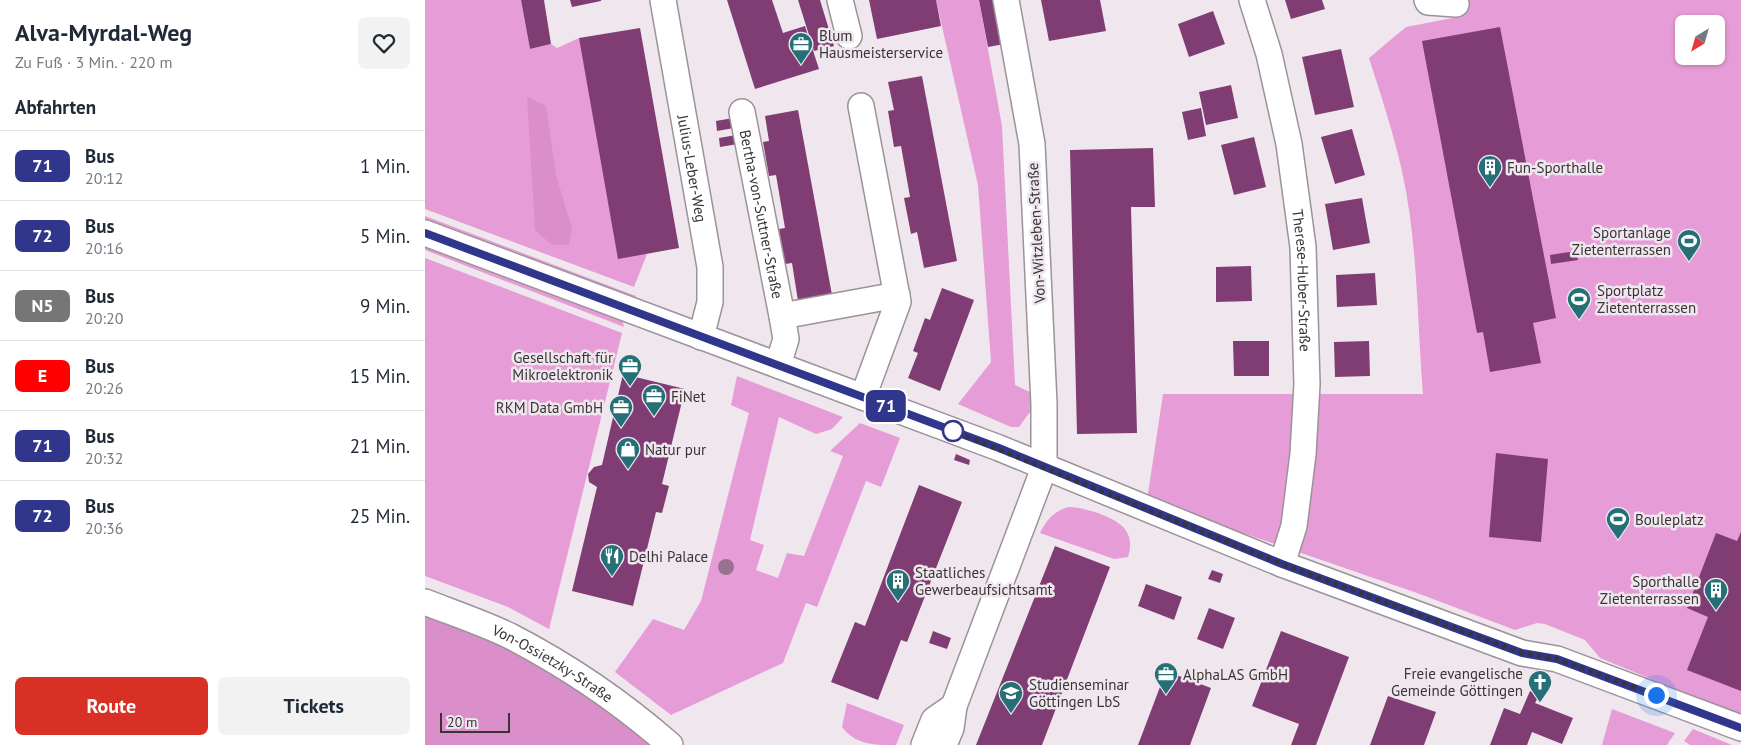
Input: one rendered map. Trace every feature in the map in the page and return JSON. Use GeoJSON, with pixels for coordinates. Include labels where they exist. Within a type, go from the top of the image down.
{"type":"FeatureCollection","features":[{"type":"Feature","properties":{"kind":"street","name":"Julius-Leber-Weg"},"geometry":{"type":"LineString","coordinates":[[663,0],[710,267],[710,302],[701,337]]}},
{"type":"Feature","properties":{"kind":"street"},"geometry":{"type":"LineString","coordinates":[[839,0],[849,36]]}},
{"type":"Feature","properties":{"kind":"street","name":"Von-Witzleben-Straße"},"geometry":{"type":"LineString","coordinates":[[1006,0],[1032,144],[1045,404],[1044,468]]}},
{"type":"Feature","properties":{"kind":"street","name":"Therese-Huber-Straße"},"geometry":{"type":"LineString","coordinates":[[1252,0],[1269,54],[1289,144],[1303,247],[1307,384],[1303,454],[1294,526],[1282,564]]}},
{"type":"Feature","properties":{"kind":"street"},"geometry":{"type":"LineString","coordinates":[[1427,0],[1428,2],[1456,4]]}},
{"type":"Feature","properties":{"kind":"street"},"geometry":{"type":"LineString","coordinates":[[861,106],[899,302],[863,397]]}},
{"type":"Feature","properties":{"kind":"street","name":"Bertha-von-Suttner-Straße"},"geometry":{"type":"LineString","coordinates":[[743,112],[786,339],[778,365]]}},
{"type":"Feature","properties":{"kind":"street"},"geometry":{"type":"LineString","coordinates":[[425,233],[999,448],[1282,564],[1522,653],[1557,659],[1741,728]]}},
{"type":"Feature","properties":{"kind":"street","name":"Bertha-von-Suttner-Straße"},"geometry":{"type":"LineString","coordinates":[[782,316],[897,295]]}},
{"type":"Feature","properties":{"kind":"street"},"geometry":{"type":"LineString","coordinates":[[944,745],[951,728],[953,706],[1044,468]]}},
{"type":"Feature","properties":{"kind":"street","name":"Von-Ossietzky-Straße"},"geometry":{"type":"LineString","coordinates":[[425,602],[508,635],[553,659],[599,688],[670,745]]}},
{"type":"Feature","properties":{"kind":"street"},"geometry":{"type":"LineString","coordinates":[[925,745],[934,720],[953,706]]}},
{"type":"Feature","properties":{"kind":"shaded area"},"geometry":{"type":"Polygon","coordinates":[[[425,0],[521,0],[530,49],[551,44],[557,48],[579,38],[647,254],[634,287],[425,209],[425,0]]]}},
{"type":"Feature","properties":{"kind":"shaded area"},"geometry":{"type":"Polygon","coordinates":[[[936,0],[979,0],[1002,126],[1015,385],[1034,394],[1030,412],[1019,427],[1011,427],[958,404],[991,362],[978,185],[936,0]]]}},
{"type":"Feature","properties":{"kind":"shaded area","name":"Sportplatz Zietenterrassen"},"geometry":{"type":"Polygon","coordinates":[[[1454,0],[1741,0],[1741,718],[1658,686],[1651,679],[1600,658],[1585,640],[1545,624],[1537,623],[1515,630],[1417,593],[1147,500],[1163,394],[1423,394],[1414,254],[1407,198],[1395,142],[1369,58],[1406,27],[1458,17],[1454,0]]]}},
{"type":"Feature","properties":{"kind":"shaded area"},"geometry":{"type":"Polygon","coordinates":[[[527,97],[546,106],[556,175],[572,229],[569,245],[552,245],[535,230],[527,97]]]}},
{"type":"Feature","properties":{"kind":"shaded area"},"geometry":{"type":"Polygon","coordinates":[[[425,216],[636,296],[629,302],[425,224],[425,216]]]}},
{"type":"Feature","properties":{"kind":"shaded area"},"geometry":{"type":"Polygon","coordinates":[[[425,244],[622,318],[624,327],[425,250],[425,244]]]}},
{"type":"Feature","properties":{"kind":"shaded area"},"geometry":{"type":"Polygon","coordinates":[[[425,258],[622,333],[549,629],[508,607],[425,576],[425,258]]]}},
{"type":"Feature","properties":{"kind":"shaded area"},"geometry":{"type":"Polygon","coordinates":[[[737,376],[843,417],[832,429],[816,434],[779,417],[750,540],[764,545],[756,570],[778,578],[787,553],[804,556],[843,456],[830,451],[860,423],[900,438],[881,487],[866,481],[817,607],[806,603],[783,663],[671,715],[615,672],[653,619],[684,630],[701,601],[749,413],[731,405],[737,376]]]}},
{"type":"Feature","properties":{"kind":"shaded area"},"geometry":{"type":"Polygon","coordinates":[[[1068,507],[1098,513],[1124,528],[1130,540],[1128,557],[1114,559],[1040,533],[1051,517],[1058,511],[1068,507]]]}},
{"type":"Feature","properties":{"kind":"shaded area"},"geometry":{"type":"Polygon","coordinates":[[[425,615],[496,643],[537,663],[595,702],[651,745],[425,745],[425,615]]]}},
{"type":"Feature","properties":{"kind":"shaded area"},"geometry":{"type":"Polygon","coordinates":[[[847,703],[904,725],[896,745],[866,743],[847,733],[842,727],[847,703]]]}},
{"type":"Feature","properties":{"kind":"shaded area"},"geometry":{"type":"Polygon","coordinates":[[[1612,709],[1675,733],[1667,745],[1602,745],[1612,709]]]}},
{"type":"Feature","properties":{"kind":"shaded area"},"geometry":{"type":"Polygon","coordinates":[[[1693,729],[1732,745],[1690,745],[1684,741],[1693,729]]]}},
{"type":"Feature","properties":{"kind":"building"},"geometry":{"type":"Polygon","coordinates":[[[521,0],[544,0],[551,44],[530,49],[521,0]]]}},
{"type":"Feature","properties":{"kind":"building"},"geometry":{"type":"Polygon","coordinates":[[[570,0],[601,0],[601,1],[572,7],[570,0]]]}},
{"type":"Feature","properties":{"kind":"building"},"geometry":{"type":"Polygon","coordinates":[[[727,0],[772,0],[783,33],[805,26],[819,69],[755,89],[727,0]]]}},
{"type":"Feature","properties":{"kind":"building"},"geometry":{"type":"Polygon","coordinates":[[[798,0],[820,0],[834,46],[814,51],[798,0]]]}},
{"type":"Feature","properties":{"kind":"building"},"geometry":{"type":"Polygon","coordinates":[[[869,0],[936,0],[941,26],[877,39],[869,0]]]}},
{"type":"Feature","properties":{"kind":"building"},"geometry":{"type":"Polygon","coordinates":[[[979,0],[997,0],[1004,44],[988,47],[979,0]]]}},
{"type":"Feature","properties":{"kind":"building"},"geometry":{"type":"Polygon","coordinates":[[[1041,0],[1100,0],[1106,31],[1049,41],[1041,0]]]}},
{"type":"Feature","properties":{"kind":"building"},"geometry":{"type":"Polygon","coordinates":[[[1285,0],[1322,0],[1325,9],[1291,19],[1285,0]]]}},
{"type":"Feature","properties":{"kind":"building"},"geometry":{"type":"Polygon","coordinates":[[[1213,11],[1225,44],[1189,57],[1178,24],[1213,11]]]}},
{"type":"Feature","properties":{"kind":"building","name":"Fun-Sporthalle"},"geometry":{"type":"Polygon","coordinates":[[[1500,27],[1556,318],[1533,323],[1541,363],[1490,372],[1483,332],[1477,333],[1422,41],[1500,27]]]}},
{"type":"Feature","properties":{"kind":"building"},"geometry":{"type":"Polygon","coordinates":[[[640,28],[679,248],[618,259],[579,38],[640,28]]]}},
{"type":"Feature","properties":{"kind":"building"},"geometry":{"type":"Polygon","coordinates":[[[1341,49],[1354,107],[1315,115],[1302,57],[1341,49]]]}},
{"type":"Feature","properties":{"kind":"building"},"geometry":{"type":"Polygon","coordinates":[[[922,76],[957,261],[924,268],[917,232],[911,234],[904,198],[910,197],[901,146],[894,147],[888,111],[894,110],[888,82],[922,76]]]}},
{"type":"Feature","properties":{"kind":"building"},"geometry":{"type":"Polygon","coordinates":[[[1231,85],[1238,118],[1206,125],[1199,92],[1231,85]]]}},
{"type":"Feature","properties":{"kind":"building"},"geometry":{"type":"Polygon","coordinates":[[[1201,108],[1206,136],[1188,140],[1182,112],[1201,108]]]}},
{"type":"Feature","properties":{"kind":"building"},"geometry":{"type":"Polygon","coordinates":[[[798,110],[832,295],[798,301],[792,263],[785,264],[779,229],[785,228],[776,175],[769,176],[763,142],[769,141],[765,116],[798,110]]]}},
{"type":"Feature","properties":{"kind":"building"},"geometry":{"type":"Polygon","coordinates":[[[733,118],[734,128],[717,131],[716,121],[733,118]]]}},
{"type":"Feature","properties":{"kind":"building"},"geometry":{"type":"Polygon","coordinates":[[[1352,129],[1365,175],[1335,184],[1321,137],[1352,129]]]}},
{"type":"Feature","properties":{"kind":"building"},"geometry":{"type":"Polygon","coordinates":[[[736,135],[738,144],[720,147],[719,138],[736,135]]]}},
{"type":"Feature","properties":{"kind":"building"},"geometry":{"type":"Polygon","coordinates":[[[1254,137],[1266,187],[1234,195],[1221,145],[1254,137]]]}},
{"type":"Feature","properties":{"kind":"building"},"geometry":{"type":"Polygon","coordinates":[[[1153,148],[1155,207],[1131,207],[1137,433],[1077,434],[1070,150],[1153,148]]]}},
{"type":"Feature","properties":{"kind":"building"},"geometry":{"type":"Polygon","coordinates":[[[1362,198],[1370,243],[1333,250],[1325,204],[1362,198]]]}},
{"type":"Feature","properties":{"kind":"building"},"geometry":{"type":"Polygon","coordinates":[[[1576,251],[1578,260],[1551,264],[1550,255],[1576,251]]]}},
{"type":"Feature","properties":{"kind":"building"},"geometry":{"type":"Polygon","coordinates":[[[1251,266],[1252,301],[1216,302],[1216,267],[1251,266]]]}},
{"type":"Feature","properties":{"kind":"building"},"geometry":{"type":"Polygon","coordinates":[[[1375,273],[1377,305],[1337,307],[1336,275],[1375,273]]]}},
{"type":"Feature","properties":{"kind":"building"},"geometry":{"type":"Polygon","coordinates":[[[942,288],[974,300],[940,391],[908,378],[918,353],[913,351],[925,318],[930,320],[942,288]]]}},
{"type":"Feature","properties":{"kind":"building"},"geometry":{"type":"Polygon","coordinates":[[[1233,341],[1269,341],[1269,376],[1234,376],[1233,341]]]}},
{"type":"Feature","properties":{"kind":"building"},"geometry":{"type":"Polygon","coordinates":[[[1369,341],[1370,376],[1335,377],[1334,342],[1369,341]]]}},
{"type":"Feature","properties":{"kind":"building"},"geometry":{"type":"Polygon","coordinates":[[[623,374],[685,389],[662,484],[669,486],[662,513],[656,512],[633,606],[572,591],[597,487],[589,482],[588,474],[594,467],[602,465],[623,374]]]}},
{"type":"Feature","properties":{"kind":"building"},"geometry":{"type":"Polygon","coordinates":[[[1496,453],[1548,459],[1541,542],[1489,537],[1496,453]]]}},
{"type":"Feature","properties":{"kind":"building"},"geometry":{"type":"Polygon","coordinates":[[[956,454],[970,460],[969,465],[954,460],[956,454]]]}},
{"type":"Feature","properties":{"kind":"building","name":"Staatliches Gewerbeaufsichtsamt"},"geometry":{"type":"Polygon","coordinates":[[[919,485],[962,502],[907,642],[901,640],[878,700],[831,682],[855,622],[865,626],[919,485]]]}},
{"type":"Feature","properties":{"kind":"building","name":"Sporthalle Zietenterrassen"},"geometry":{"type":"Polygon","coordinates":[[[1741,532],[1741,691],[1687,670],[1708,617],[1687,608],[1716,533],[1737,541],[1741,532]]]}},
{"type":"Feature","properties":{"kind":"building"},"geometry":{"type":"Polygon","coordinates":[[[1055,546],[1110,567],[1042,745],[976,745],[1055,546]]]}},
{"type":"Feature","properties":{"kind":"building"},"geometry":{"type":"Polygon","coordinates":[[[1212,570],[1223,574],[1220,583],[1208,579],[1212,570]]]}},
{"type":"Feature","properties":{"kind":"building"},"geometry":{"type":"Polygon","coordinates":[[[1146,584],[1182,597],[1174,620],[1138,606],[1146,584]]]}},
{"type":"Feature","properties":{"kind":"building"},"geometry":{"type":"Polygon","coordinates":[[[1209,608],[1235,618],[1223,649],[1197,639],[1209,608]]]}},
{"type":"Feature","properties":{"kind":"building"},"geometry":{"type":"Polygon","coordinates":[[[933,631],[951,638],[947,649],[929,643],[933,631]]]}},
{"type":"Feature","properties":{"kind":"building"},"geometry":{"type":"Polygon","coordinates":[[[1281,631],[1349,657],[1316,745],[1291,745],[1299,724],[1252,706],[1281,631]]]}},
{"type":"Feature","properties":{"kind":"building"},"geometry":{"type":"Polygon","coordinates":[[[1166,671],[1211,688],[1190,745],[1138,745],[1166,671]]]}},
{"type":"Feature","properties":{"kind":"building"},"geometry":{"type":"Polygon","coordinates":[[[1530,691],[1539,696],[1535,703],[1573,718],[1562,744],[1532,732],[1527,745],[1490,745],[1504,708],[1520,714],[1530,691]]]}},
{"type":"Feature","properties":{"kind":"building"},"geometry":{"type":"Polygon","coordinates":[[[1388,696],[1436,712],[1424,745],[1370,745],[1388,696]]]}},
{"type":"Feature","properties":{"kind":"bus line","name":"71"},"geometry":{"type":"LineString","coordinates":[[425,233],[999,448],[1282,564],[1522,653],[1557,659],[1616,680],[1741,728]]}},
{"type":"Feature","properties":{"kind":"place","name":"Blum Hausmeisterservice"},"geometry":{"type":"Point","coordinates":[801,65]}},
{"type":"Feature","properties":{"kind":"place","name":"Fun-Sporthalle"},"geometry":{"type":"Point","coordinates":[1490,188]}},
{"type":"Feature","properties":{"kind":"place","name":"Sportanlage Zietenterrassen"},"geometry":{"type":"Point","coordinates":[1689,262]}},
{"type":"Feature","properties":{"kind":"place","name":"Sportplatz Zietenterrassen"},"geometry":{"type":"Point","coordinates":[1579,320]}},
{"type":"Feature","properties":{"kind":"place","name":"Gesellschaft für Mikroelektronik"},"geometry":{"type":"Point","coordinates":[630,387]}},
{"type":"Feature","properties":{"kind":"place","name":"FiNet"},"geometry":{"type":"Point","coordinates":[654,417]}},
{"type":"Feature","properties":{"kind":"place","name":"RKM Data GmbH"},"geometry":{"type":"Point","coordinates":[621,428]}},
{"type":"Feature","properties":{"kind":"place","name":"Natur pur"},"geometry":{"type":"Point","coordinates":[628,470]}},
{"type":"Feature","properties":{"kind":"place","name":"Bouleplatz"},"geometry":{"type":"Point","coordinates":[1618,540]}},
{"type":"Feature","properties":{"kind":"place","name":"Delhi Palace"},"geometry":{"type":"Point","coordinates":[612,577]}},
{"type":"Feature","properties":{"kind":"place","name":"Staatliches Gewerbeaufsichtsamt"},"geometry":{"type":"Point","coordinates":[898,602]}},
{"type":"Feature","properties":{"kind":"place","name":"Sporthalle Zietenterrassen"},"geometry":{"type":"Point","coordinates":[1716,611]}},
{"type":"Feature","properties":{"kind":"place","name":"AlphaLAS GmbH"},"geometry":{"type":"Point","coordinates":[1166,695]}},
{"type":"Feature","properties":{"kind":"place","name":"Freie evangelische Gemeinde Göttingen"},"geometry":{"type":"Point","coordinates":[1540,703]}},
{"type":"Feature","properties":{"kind":"place","name":"Studienseminar Göttingen LbS"},"geometry":{"type":"Point","coordinates":[1011,714]}},
{"type":"Feature","properties":{"kind":"route"},"geometry":{"type":"LineString","coordinates":[[953,431],[948,429],[1282,564],[1522,653],[1557,659],[1656,695]]}}]}
